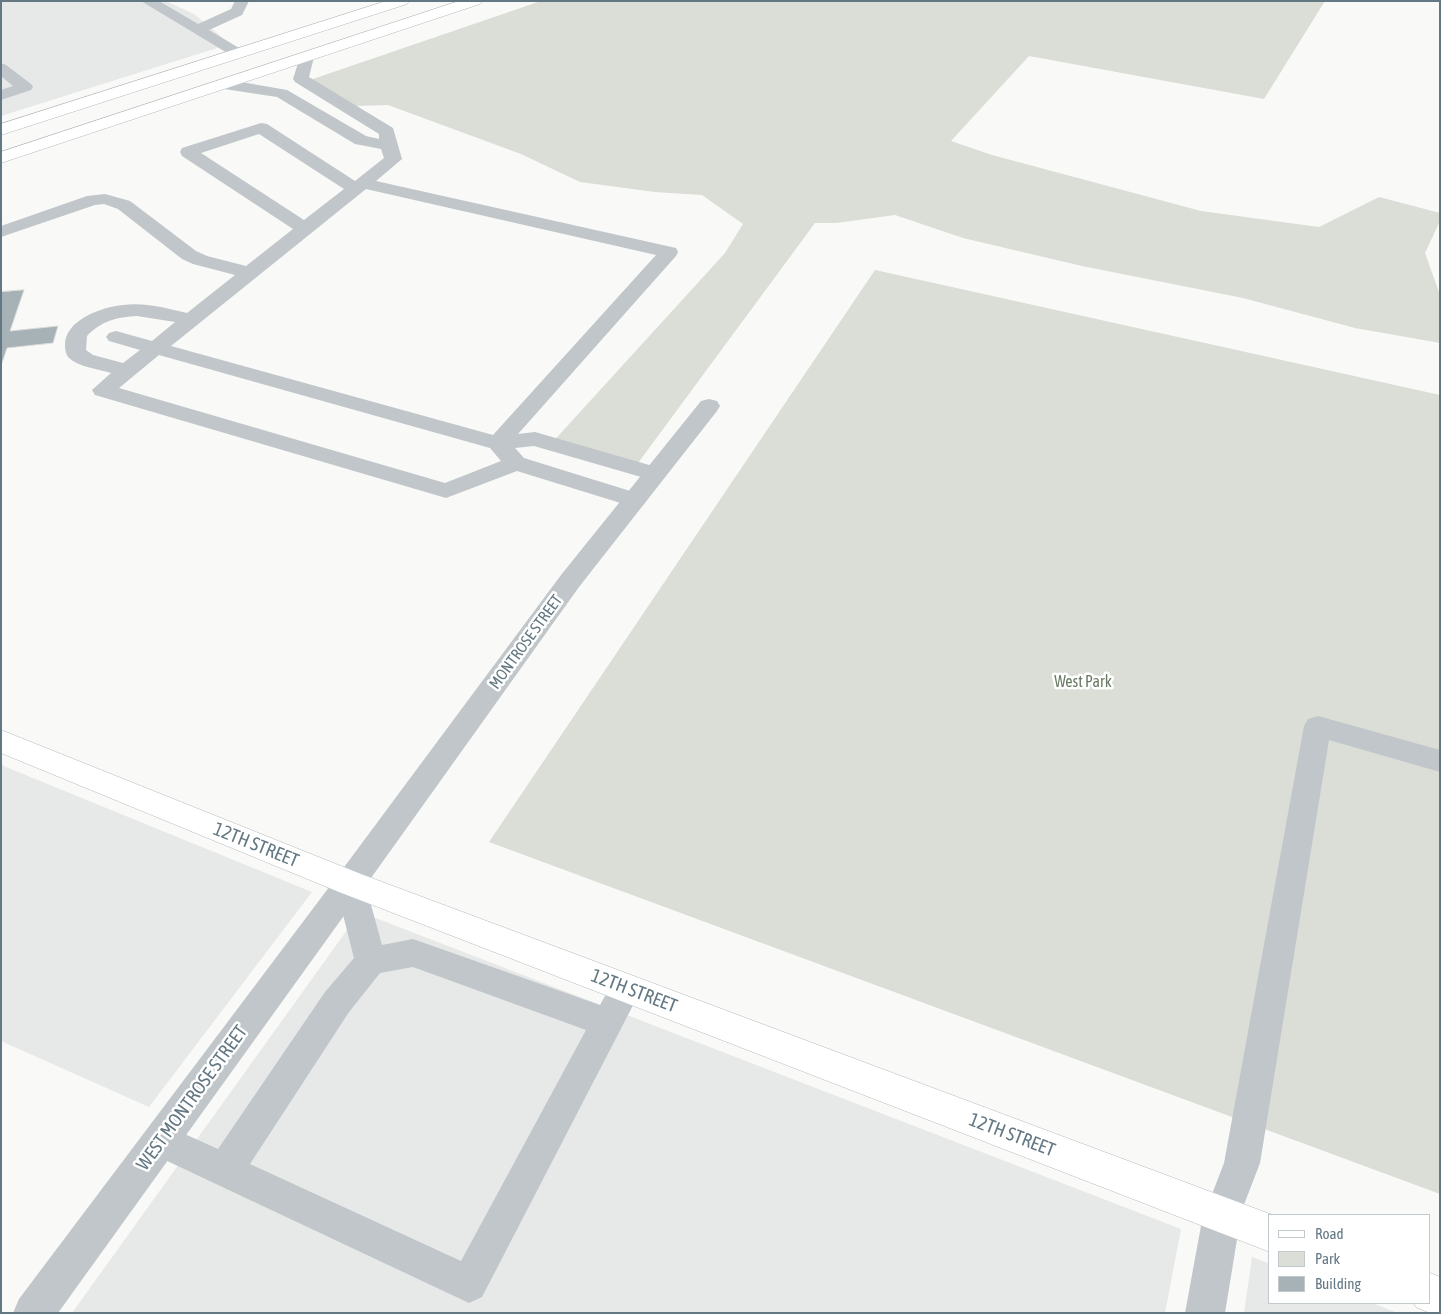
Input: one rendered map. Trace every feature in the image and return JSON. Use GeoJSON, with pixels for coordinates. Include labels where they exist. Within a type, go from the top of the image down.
{"type":"FeatureCollection","features":[{"type":"Feature","properties":{"kind":"main road"},"geometry":{"type":"LineString","coordinates":[[1,130],[402,1]]}},
{"type":"Feature","properties":{"kind":"main road"},"geometry":{"type":"LineString","coordinates":[[1,158],[475,1]]}},
{"type":"Feature","properties":{"kind":"main road","name":"12TH STREET"},"geometry":{"type":"LineString","coordinates":[[1,741],[350,883],[1268,1232]]}},
{"type":"Feature","properties":{"kind":"street","name":"MONTROSE STREET"},"geometry":{"type":"LineString","coordinates":[[350,883],[570,582],[710,406]]}},
{"type":"Feature","properties":{"kind":"street","name":"WEST MONTROSE STREET"},"geometry":{"type":"LineString","coordinates":[[33,1313],[350,883]]}},
{"type":"Feature","properties":{"kind":"street"},"geometry":{"type":"LineString","coordinates":[[1205,1313],[1222,1215]]}},
{"type":"Feature","properties":{"kind":"lane"},"geometry":{"type":"LineString","coordinates":[[148,1],[239,54]]}},
{"type":"Feature","properties":{"kind":"lane"},"geometry":{"type":"LineString","coordinates":[[198,29],[237,12],[242,1]]}},
{"type":"Feature","properties":{"kind":"lane"},"geometry":{"type":"LineString","coordinates":[[306,57],[301,79],[387,132],[388,146],[393,159],[103,390],[446,491],[516,463]]}},
{"type":"Feature","properties":{"kind":"lane"},"geometry":{"type":"LineString","coordinates":[[1,68],[25,87],[1,95]]}},
{"type":"Feature","properties":{"kind":"lane"},"geometry":{"type":"LineString","coordinates":[[224,84],[281,93],[361,140],[388,146]]}},
{"type":"Feature","properties":{"kind":"lane"},"geometry":{"type":"LineString","coordinates":[[305,229],[188,152],[261,128],[359,186],[669,252],[498,443]]}},
{"type":"Feature","properties":{"kind":"lane"},"geometry":{"type":"LineString","coordinates":[[1,232],[93,200],[105,199],[124,205],[188,255],[250,273]]}},
{"type":"Feature","properties":{"kind":"lane"},"geometry":{"type":"LineString","coordinates":[[127,371],[86,359],[76,353],[73,343],[78,333],[95,320],[107,314],[123,310],[154,311],[191,320]]}},
{"type":"Feature","properties":{"kind":"lane"},"geometry":{"type":"LineString","coordinates":[[116,337],[498,443],[535,439],[655,474]]}},
{"type":"Feature","properties":{"kind":"lane"},"geometry":{"type":"LineString","coordinates":[[498,443],[516,463],[635,500]]}},
{"type":"Feature","properties":{"kind":"lane"},"geometry":{"type":"LineString","coordinates":[[1222,1215],[1242,1163],[1318,726],[1440,761]]}},
{"type":"Feature","properties":{"kind":"lane"},"geometry":{"type":"LineString","coordinates":[[350,883],[370,961]]}},
{"type":"Feature","properties":{"kind":"lane"},"geometry":{"type":"LineString","coordinates":[[225,1170],[337,1002],[370,961],[413,953],[607,1023]]}},
{"type":"Feature","properties":{"kind":"lane"},"geometry":{"type":"LineString","coordinates":[[160,1140],[469,1284],[626,988]]}},
{"type":"Feature","properties":{"kind":"shaded area"},"geometry":{"type":"Polygon","coordinates":[[[1,1],[166,1],[194,14],[230,44],[1,116],[1,1]]]}},
{"type":"Feature","properties":{"kind":"shaded area"},"geometry":{"type":"Polygon","coordinates":[[[1,765],[312,892],[149,1107],[1,1041],[1,765]]]}},
{"type":"Feature","properties":{"kind":"shaded area"},"geometry":{"type":"Polygon","coordinates":[[[360,912],[1181,1229],[1165,1313],[72,1313],[360,912]]]}},
{"type":"Feature","properties":{"kind":"shaded area"},"geometry":{"type":"Polygon","coordinates":[[[1252,1257],[1268,1263],[1268,1304],[1375,1304],[1398,1313],[1244,1313],[1252,1257]]]}},
{"type":"Feature","properties":{"kind":"green space"},"geometry":{"type":"Polygon","coordinates":[[[541,1],[1325,1],[1264,99],[1029,56],[951,141],[992,155],[1201,211],[1319,227],[1379,197],[1440,213],[1440,221],[1425,253],[1440,295],[1440,343],[1355,328],[1243,298],[1082,266],[963,238],[895,215],[836,223],[815,223],[638,463],[550,445],[725,253],[743,224],[702,195],[655,192],[580,182],[521,154],[388,105],[356,106],[310,80],[541,1]]]}},
{"type":"Feature","properties":{"kind":"green space","name":"West Park"},"geometry":{"type":"Polygon","coordinates":[[[875,270],[1440,395],[1440,1194],[489,842],[875,270]]]}},
{"type":"Feature","properties":{"kind":"building"},"geometry":{"type":"Polygon","coordinates":[[[24,290],[10,331],[58,326],[53,343],[7,348],[1,366],[1,292],[24,290]]]}}]}
